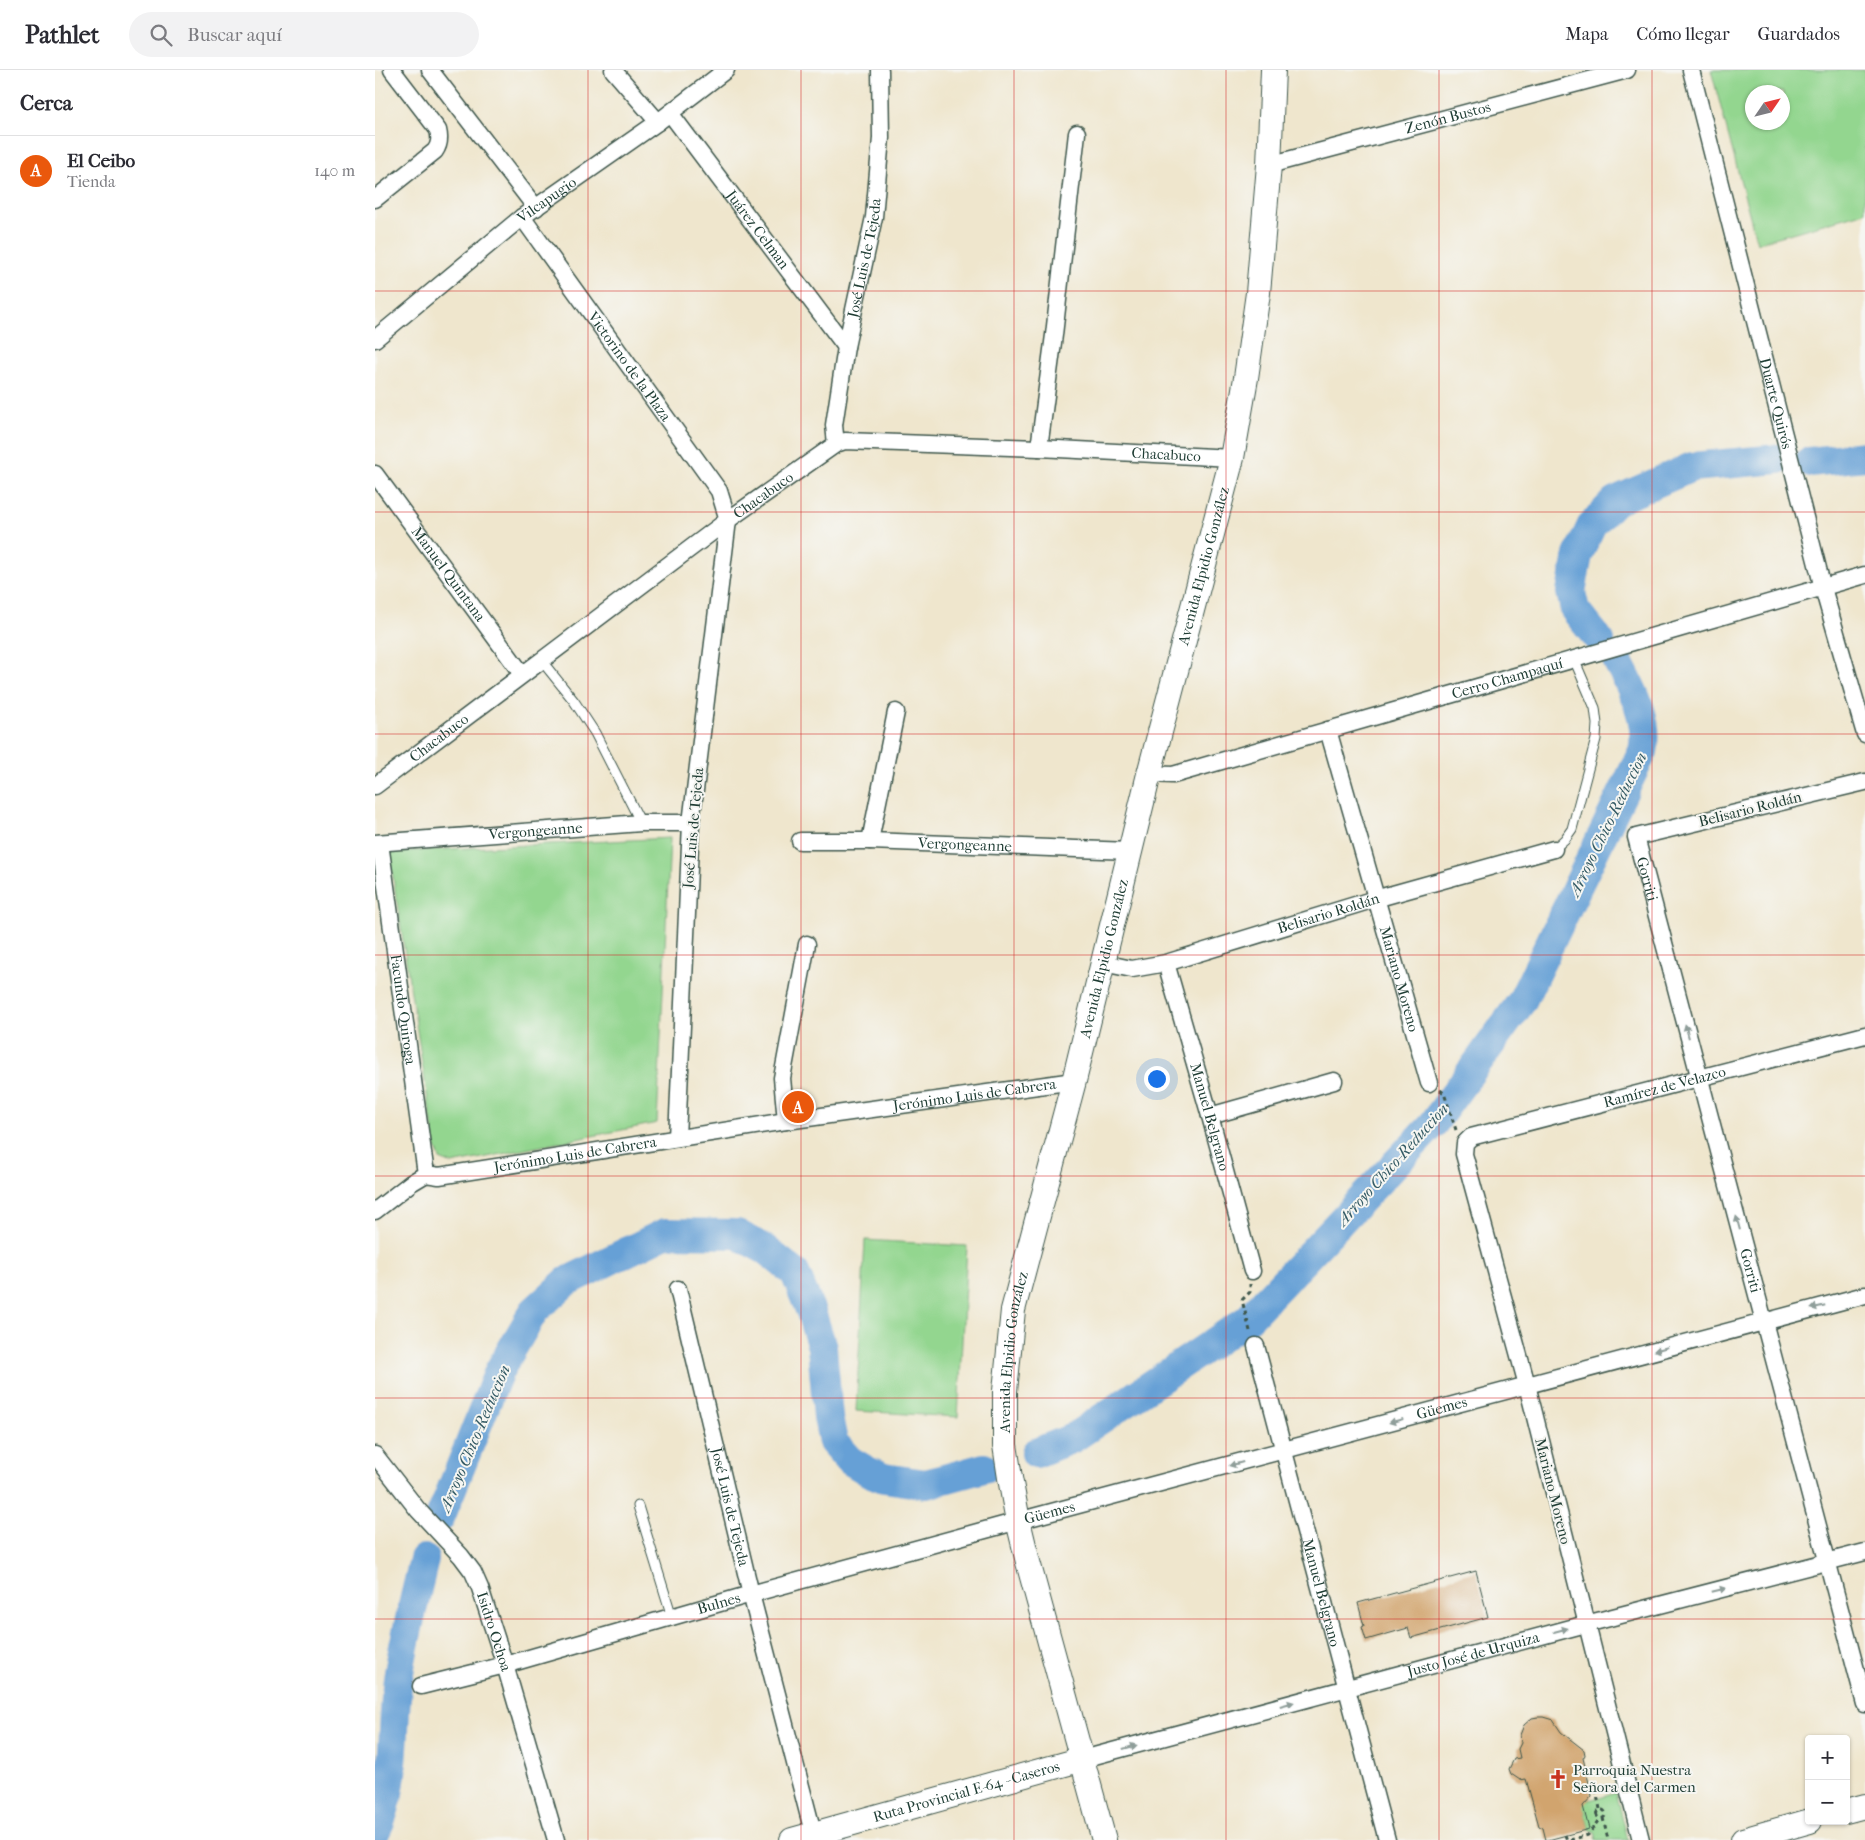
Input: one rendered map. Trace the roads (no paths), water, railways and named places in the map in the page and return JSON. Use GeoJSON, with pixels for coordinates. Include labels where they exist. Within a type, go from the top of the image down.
{"type":"FeatureCollection","features":[{"type":"Feature","properties":{"kind":"main road","name":"Avenida Elpidio González"},"geometry":{"type":"LineString","coordinates":[[1104,1840],[1018,1522],[1005,1445],[1005,1391],[1008,1349],[1013,1310],[1074,1081],[1149,774],[1232,458],[1258,293],[1269,165],[1273,70]]}},
{"type":"Feature","properties":{"kind":"main road","name":"Ruta Provincial E-64 - Caseros"},"geometry":{"type":"LineString","coordinates":[[807,1838],[1083,1759]]}},
{"type":"Feature","properties":{"kind":"main road"},"geometry":{"type":"LineString","coordinates":[[1850,1810],[1865,1806]]}},
{"type":"Feature","properties":{"kind":"main road"},"geometry":{"type":"LineString","coordinates":[[1743,1840],[1805,1822]]}},
{"type":"Feature","properties":{"kind":"street"},"geometry":{"type":"LineString","coordinates":[[375,199],[435,151],[438,146],[439,130],[392,70]]}},
{"type":"Feature","properties":{"kind":"street"},"geometry":{"type":"LineString","coordinates":[[430,70],[536,208]]}},
{"type":"Feature","properties":{"kind":"street","name":"Juárez Celman"},"geometry":{"type":"LineString","coordinates":[[613,70],[664,118],[846,347]]}},
{"type":"Feature","properties":{"kind":"street","name":"Vilcapugio"},"geometry":{"type":"LineString","coordinates":[[375,339],[522,217],[664,118],[726,70]]}},
{"type":"Feature","properties":{"kind":"street","name":"José Luis de Tejeda"},"geometry":{"type":"LineString","coordinates":[[835,444],[834,425],[846,347],[873,217],[881,138],[880,70]]}},
{"type":"Feature","properties":{"kind":"street","name":"Zenón Bustos"},"geometry":{"type":"LineString","coordinates":[[1269,165],[1627,70]]}},
{"type":"Feature","properties":{"kind":"street","name":"Duarte Quirós"},"geometry":{"type":"LineString","coordinates":[[1691,70],[1823,588],[1865,734]]}},
{"type":"Feature","properties":{"kind":"street"},"geometry":{"type":"LineString","coordinates":[[1039,448],[1077,133]]}},
{"type":"Feature","properties":{"kind":"street","name":"Victorino de la Plaza"},"geometry":{"type":"LineString","coordinates":[[522,217],[719,491],[728,520]]}},
{"type":"Feature","properties":{"kind":"street","name":"Chacabuco"},"geometry":{"type":"LineString","coordinates":[[375,786],[728,520],[835,444],[845,441],[1039,448],[1232,458]]}},
{"type":"Feature","properties":{"kind":"street","name":"Manuel Quintana"},"geometry":{"type":"LineString","coordinates":[[375,474],[522,674]]}},
{"type":"Feature","properties":{"kind":"street","name":"José Luis de Tejeda"},"geometry":{"type":"LineString","coordinates":[[677,1138],[691,823],[728,520]]}},
{"type":"Feature","properties":{"kind":"street","name":"Cerro Champaquí"},"geometry":{"type":"LineString","coordinates":[[1149,774],[1173,775],[1865,575]]}},
{"type":"Feature","properties":{"kind":"street"},"geometry":{"type":"LineString","coordinates":[[870,841],[896,712]]}},
{"type":"Feature","properties":{"kind":"street","name":"Mariano Moreno"},"geometry":{"type":"LineString","coordinates":[[1328,730],[1429,1083]]}},
{"type":"Feature","properties":{"kind":"street","name":"Belisario Roldán"},"geometry":{"type":"LineString","coordinates":[[1636,837],[1865,782]]}},
{"type":"Feature","properties":{"kind":"street","name":"Vergongeanne"},"geometry":{"type":"LineString","coordinates":[[378,843],[641,823],[691,823]]}},
{"type":"Feature","properties":{"kind":"street","name":"Gorriti"},"geometry":{"type":"LineString","coordinates":[[1636,837],[1865,1704]]}},
{"type":"Feature","properties":{"kind":"street","name":"Vergongeanne"},"geometry":{"type":"LineString","coordinates":[[800,840],[1130,851]]}},
{"type":"Feature","properties":{"kind":"street","name":"Facundo Quiroga"},"geometry":{"type":"LineString","coordinates":[[378,843],[426,1174]]}},
{"type":"Feature","properties":{"kind":"street","name":"Belisario Roldán"},"geometry":{"type":"LineString","coordinates":[[1103,963],[1132,969],[1166,962],[1375,899],[1554,849]]}},
{"type":"Feature","properties":{"kind":"street"},"geometry":{"type":"LineString","coordinates":[[786,1121],[782,1078],[807,944]]}},
{"type":"Feature","properties":{"kind":"street","name":"Manuel Belgrano"},"geometry":{"type":"LineString","coordinates":[[1166,962],[1210,1116],[1251,1271]]}},
{"type":"Feature","properties":{"kind":"street","name":"Ramírez de Velazco"},"geometry":{"type":"LineString","coordinates":[[1461,1139],[1865,1035]]}},
{"type":"Feature","properties":{"kind":"street","name":"Jerónimo Luis de Cabrera"},"geometry":{"type":"LineString","coordinates":[[426,1174],[439,1176],[786,1121],[1074,1081]]}},
{"type":"Feature","properties":{"kind":"street"},"geometry":{"type":"LineString","coordinates":[[1210,1116],[1334,1081]]}},
{"type":"Feature","properties":{"kind":"street","name":"Mariano Moreno"},"geometry":{"type":"LineString","coordinates":[[1461,1139],[1527,1385],[1641,1840]]}},
{"type":"Feature","properties":{"kind":"street"},"geometry":{"type":"LineString","coordinates":[[375,1211],[411,1183],[426,1174]]}},
{"type":"Feature","properties":{"kind":"street","name":"José Luis de Tejeda"},"geometry":{"type":"LineString","coordinates":[[678,1288],[807,1838]]}},
{"type":"Feature","properties":{"kind":"street","name":"Güemes"},"geometry":{"type":"LineString","coordinates":[[1018,1522],[1865,1295]]}},
{"type":"Feature","properties":{"kind":"street","name":"Manuel Belgrano"},"geometry":{"type":"LineString","coordinates":[[1253,1339],[1345,1689],[1387,1840]]}},
{"type":"Feature","properties":{"kind":"street","name":"Isidro Ochoa"},"geometry":{"type":"LineString","coordinates":[[375,1454],[418,1510],[461,1556],[473,1572],[505,1665],[556,1840]]}},
{"type":"Feature","properties":{"kind":"street","name":"Bulnes"},"geometry":{"type":"LineString","coordinates":[[421,1686],[505,1665],[751,1594],[1018,1522]]}},
{"type":"Feature","properties":{"kind":"street","name":"Justo José de Urquiza"},"geometry":{"type":"LineString","coordinates":[[1083,1759],[1586,1624],[1865,1552]]}},
{"type":"Feature","properties":{"kind":"lane"},"geometry":{"type":"LineString","coordinates":[[541,660],[574,701],[595,732],[641,823]]}},
{"type":"Feature","properties":{"kind":"lane"},"geometry":{"type":"LineString","coordinates":[[1554,849],[1565,839],[1571,829],[1596,739],[1595,708],[1574,660]]}},
{"type":"Feature","properties":{"kind":"lane"},"geometry":{"type":"LineString","coordinates":[[638,1506],[672,1617]]}},
{"type":"Feature","properties":{"kind":"waterway"},"geometry":{"type":"LineString","coordinates":[[1809,462],[1865,456]]}},
{"type":"Feature","properties":{"kind":"waterway","name":"Arroyo Chico-Reduccion"},"geometry":{"type":"LineString","coordinates":[[1600,641],[1575,610],[1571,592],[1578,555],[1592,525],[1615,501],[1692,467],[1778,459]]}},
{"type":"Feature","properties":{"kind":"waterway","name":"Arroyo Chico-Reduccion"},"geometry":{"type":"LineString","coordinates":[[1036,1453],[1073,1438],[1247,1320],[1433,1124],[1522,1001],[1643,751],[1644,727],[1642,715],[1617,660]]}},
{"type":"Feature","properties":{"kind":"waterway","name":"Arroyo Chico-Reduccion"},"geometry":{"type":"LineString","coordinates":[[440,1518],[499,1371],[534,1311],[566,1282],[665,1233],[737,1234],[766,1250],[795,1273],[811,1312],[822,1347],[828,1417],[833,1442],[849,1460],[869,1472],[884,1478],[926,1484],[984,1468]]}},
{"type":"Feature","properties":{"kind":"waterway","name":"Arroyo Chico-Reduccion"},"geometry":{"type":"LineString","coordinates":[[375,1832],[382,1815],[391,1778],[398,1679],[406,1634],[424,1559]]}},
{"type":"Feature","properties":{"kind":"place","name":"El Ceibo"},"geometry":{"type":"Point","coordinates":[798,1107]}},
{"type":"Feature","properties":{"kind":"place","name":"Parroquia Nuestra Señora del Carmen"},"geometry":{"type":"Point","coordinates":[1558,1779]}}]}
